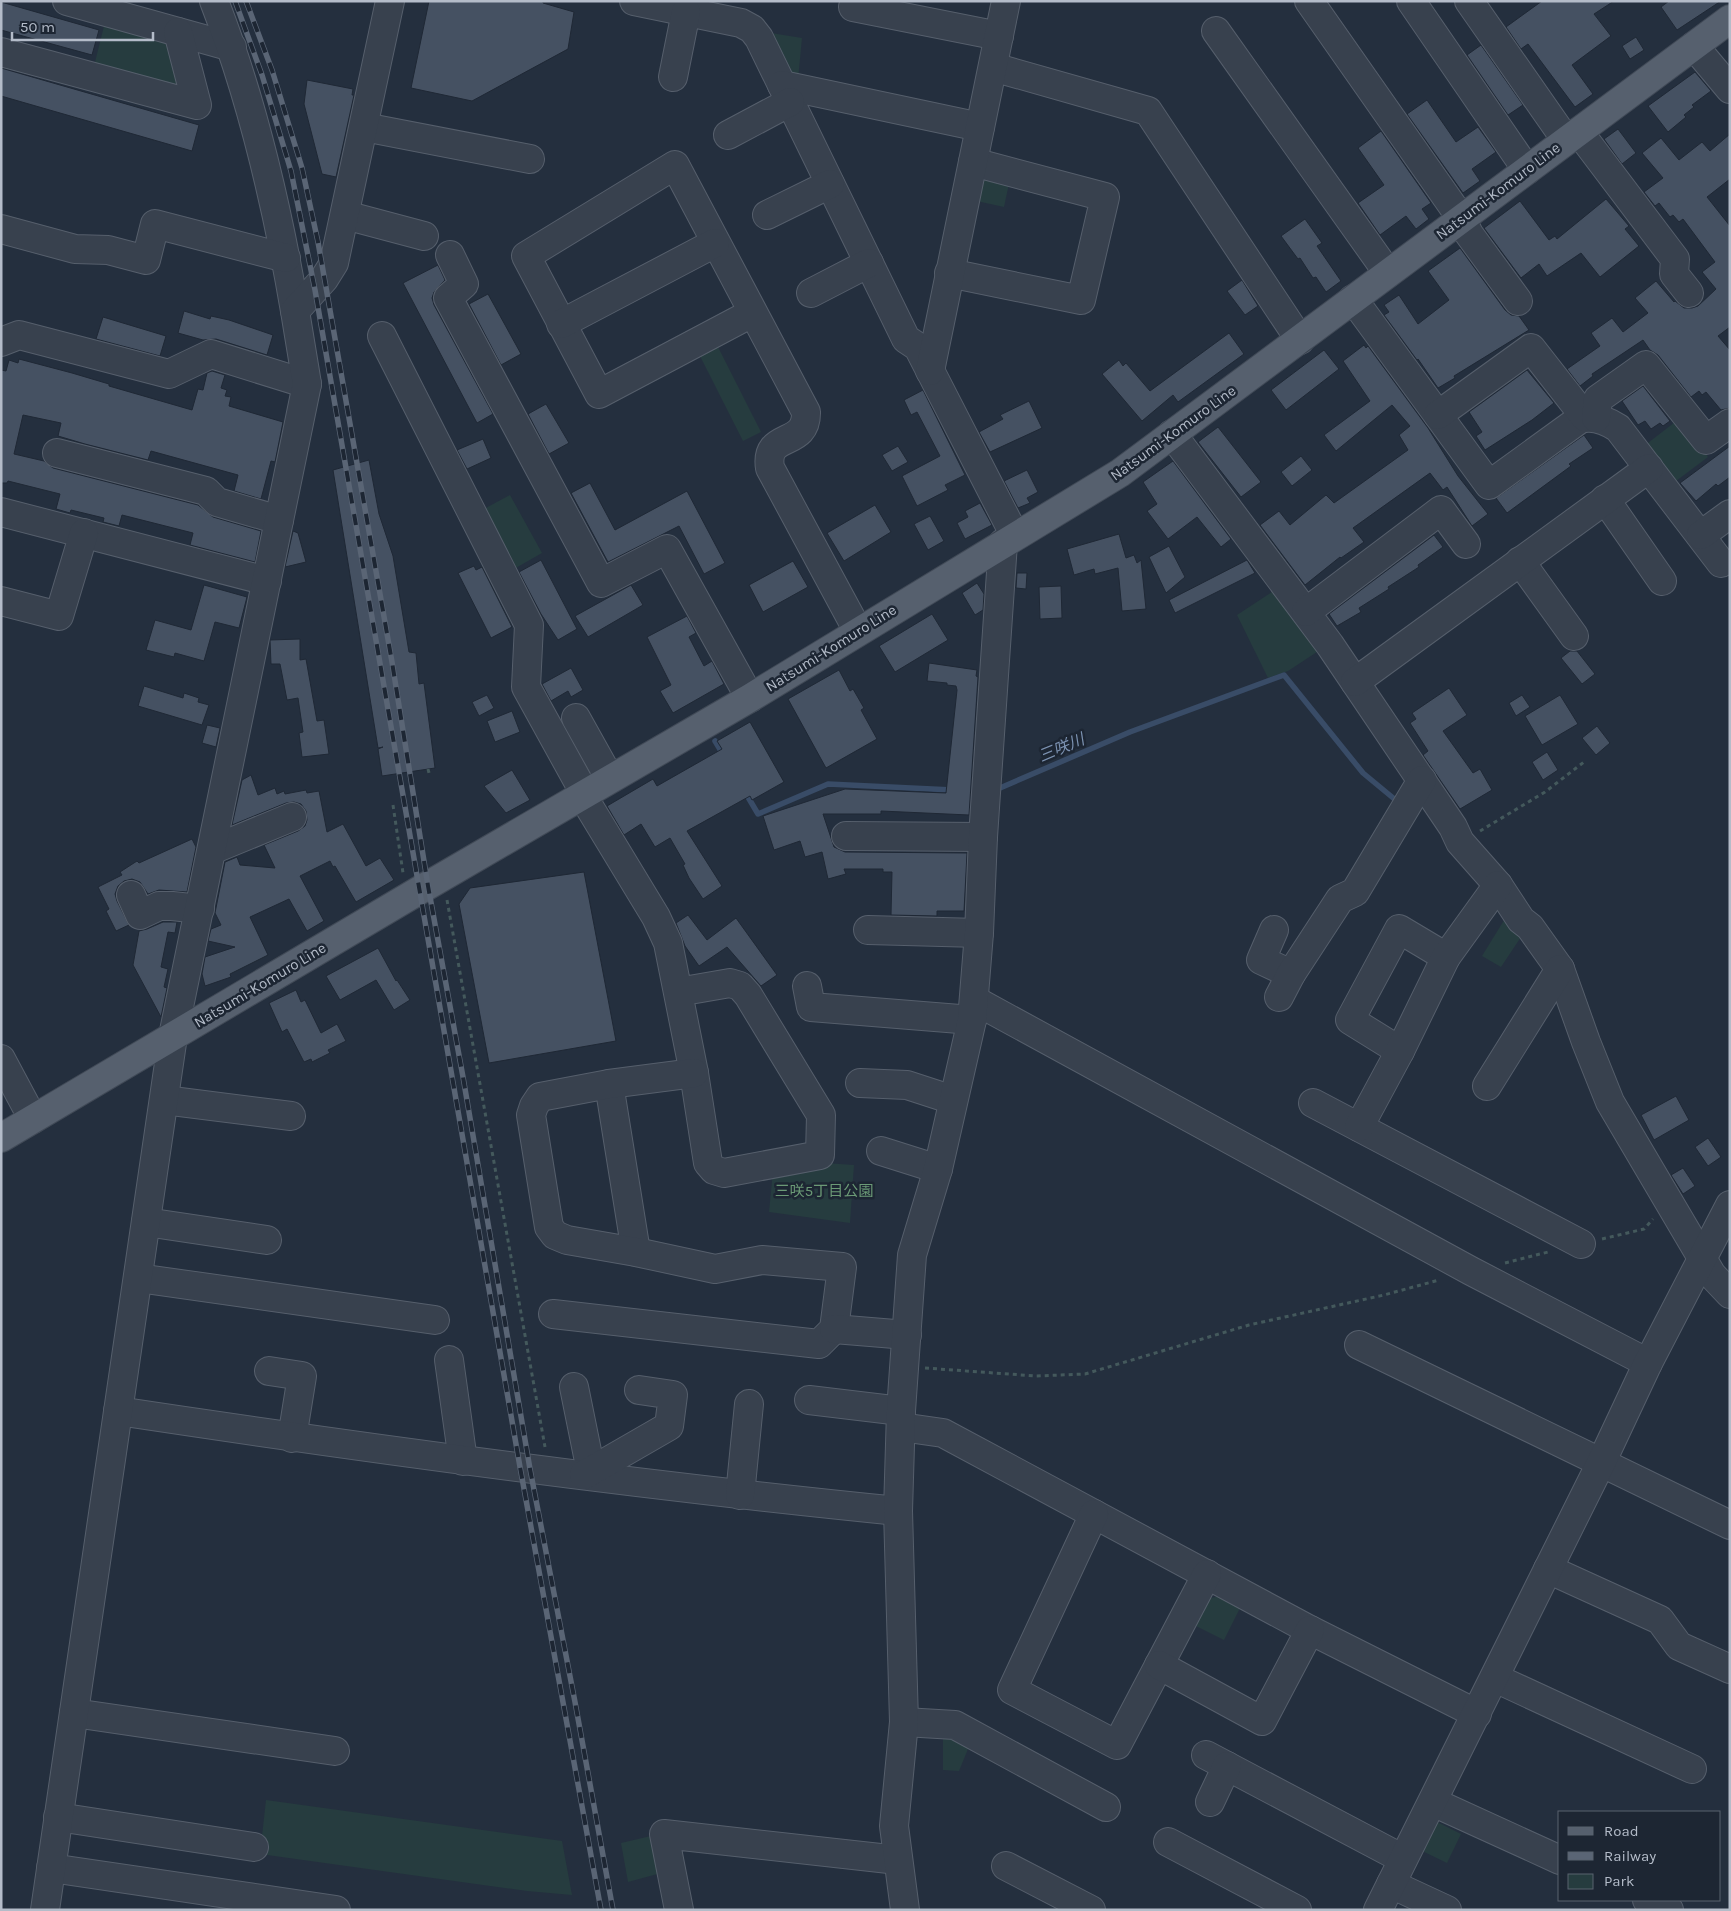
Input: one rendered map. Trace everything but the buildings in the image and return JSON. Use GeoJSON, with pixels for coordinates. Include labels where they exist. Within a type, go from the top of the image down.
{"type":"FeatureCollection","features":[{"type":"Feature","properties":{"kind":"main road","name":"Natsumi-Komuro Line"},"geometry":{"type":"LineString","coordinates":[[173,1036],[750,698],[1120,473],[1730,19]]}},
{"type":"Feature","properties":{"kind":"main road"},"geometry":{"type":"LineString","coordinates":[[1,1138],[173,1036]]}},
{"type":"Feature","properties":{"kind":"street"},"geometry":{"type":"LineString","coordinates":[[66,1],[118,8],[178,32],[232,47]]}},
{"type":"Feature","properties":{"kind":"street"},"geometry":{"type":"LineString","coordinates":[[45,1910],[173,1036],[307,384],[286,258],[268,171],[232,47],[214,1]]}},
{"type":"Feature","properties":{"kind":"street"},"geometry":{"type":"LineString","coordinates":[[295,311],[324,279],[334,263],[390,1]]}},
{"type":"Feature","properties":{"kind":"street"},"geometry":{"type":"LineString","coordinates":[[634,1],[672,7],[741,23],[752,29],[759,38],[906,339],[918,347],[930,371],[1009,540],[983,837],[979,933],[973,1010],[938,1168],[912,1255],[901,1420],[898,1511],[904,1722],[894,1808],[894,1826],[905,1910]]}},
{"type":"Feature","properties":{"kind":"street"},"geometry":{"type":"LineString","coordinates":[[930,371],[1006,1]]}},
{"type":"Feature","properties":{"kind":"street"},"geometry":{"type":"LineString","coordinates":[[1309,1],[1462,218],[1469,234],[1518,301]]}},
{"type":"Feature","properties":{"kind":"street"},"geometry":{"type":"LineString","coordinates":[[1411,1],[1528,170]]}},
{"type":"Feature","properties":{"kind":"street"},"geometry":{"type":"LineString","coordinates":[[1469,1],[1572,136],[1675,259],[1674,274],[1689,294]]}},
{"type":"Feature","properties":{"kind":"street"},"geometry":{"type":"LineString","coordinates":[[672,7],[673,77]]}},
{"type":"Feature","properties":{"kind":"street"},"geometry":{"type":"LineString","coordinates":[[853,7],[999,36]]}},
{"type":"Feature","properties":{"kind":"street"},"geometry":{"type":"LineString","coordinates":[[1216,31],[1388,273]]}},
{"type":"Feature","properties":{"kind":"street"},"geometry":{"type":"LineString","coordinates":[[1,52],[196,106],[178,32]]}},
{"type":"Feature","properties":{"kind":"street"},"geometry":{"type":"LineString","coordinates":[[1694,46],[1730,89]]}},
{"type":"Feature","properties":{"kind":"street"},"geometry":{"type":"LineString","coordinates":[[993,67],[1148,112],[1300,340]]}},
{"type":"Feature","properties":{"kind":"street"},"geometry":{"type":"LineString","coordinates":[[728,135],[786,94],[980,127]]}},
{"type":"Feature","properties":{"kind":"street"},"geometry":{"type":"LineString","coordinates":[[364,127],[530,159]]}},
{"type":"Feature","properties":{"kind":"street"},"geometry":{"type":"LineString","coordinates":[[950,273],[1081,300],[1105,197],[973,162]]}},
{"type":"Feature","properties":{"kind":"street"},"geometry":{"type":"LineString","coordinates":[[752,313],[599,394],[526,256],[675,166],[806,412],[806,421],[803,429],[774,446],[770,451],[770,468],[858,631]]}},
{"type":"Feature","properties":{"kind":"street"},"geometry":{"type":"LineString","coordinates":[[767,215],[830,184]]}},
{"type":"Feature","properties":{"kind":"street"},"geometry":{"type":"LineString","coordinates":[[345,215],[424,236]]}},
{"type":"Feature","properties":{"kind":"street"},"geometry":{"type":"LineString","coordinates":[[1,229],[76,249],[108,250],[146,260],[154,224],[286,258]]}},
{"type":"Feature","properties":{"kind":"street"},"geometry":{"type":"LineString","coordinates":[[561,324],[715,243]]}},
{"type":"Feature","properties":{"kind":"street"},"geometry":{"type":"LineString","coordinates":[[450,255],[464,284],[448,298],[601,583],[667,549],[750,698]]}},
{"type":"Feature","properties":{"kind":"street"},"geometry":{"type":"LineString","coordinates":[[811,293],[869,263]]}},
{"type":"Feature","properties":{"kind":"street"},"geometry":{"type":"LineString","coordinates":[[1354,298],[1489,485],[1575,422],[1590,418],[1608,422],[1618,428],[1721,563]]}},
{"type":"Feature","properties":{"kind":"street"},"geometry":{"type":"LineString","coordinates":[[1,342],[19,335],[169,374],[211,354],[307,384]]}},
{"type":"Feature","properties":{"kind":"street"},"geometry":{"type":"LineString","coordinates":[[382,336],[529,625],[526,687],[583,795],[656,916],[668,943],[694,1073],[708,1163],[714,1170],[724,1173],[820,1155],[820,1115],[748,995],[740,986],[730,983],[678,992]]}},
{"type":"Feature","properties":{"kind":"street"},"geometry":{"type":"LineString","coordinates":[[1438,415],[1531,348],[1590,418]]}},
{"type":"Feature","properties":{"kind":"street"},"geometry":{"type":"LineString","coordinates":[[1590,418],[1598,399],[1646,365],[1706,440],[1730,423]]}},
{"type":"Feature","properties":{"kind":"street"},"geometry":{"type":"LineString","coordinates":[[1172,434],[1306,612],[1422,780],[1453,827],[1460,842],[1498,885],[1521,920],[1530,927],[1560,969],[1610,1102],[1702,1259],[1712,1275],[1730,1294]]}},
{"type":"Feature","properties":{"kind":"street"},"geometry":{"type":"LineString","coordinates":[[57,453],[206,491],[217,502],[279,520]]}},
{"type":"Feature","properties":{"kind":"street"},"geometry":{"type":"LineString","coordinates":[[1355,682],[1649,468]]}},
{"type":"Feature","properties":{"kind":"street"},"geometry":{"type":"LineString","coordinates":[[1605,499],[1662,581]]}},
{"type":"Feature","properties":{"kind":"street"},"geometry":{"type":"LineString","coordinates":[[1306,612],[1441,510],[1466,544]]}},
{"type":"Feature","properties":{"kind":"street"},"geometry":{"type":"LineString","coordinates":[[1,512],[267,581]]}},
{"type":"Feature","properties":{"kind":"street"},"geometry":{"type":"LineString","coordinates":[[1701,535],[1730,514]]}},
{"type":"Feature","properties":{"kind":"street"},"geometry":{"type":"LineString","coordinates":[[1,601],[59,616],[84,533]]}},
{"type":"Feature","properties":{"kind":"street"},"geometry":{"type":"LineString","coordinates":[[1520,561],[1574,636]]}},
{"type":"Feature","properties":{"kind":"street"},"geometry":{"type":"LineString","coordinates":[[576,718],[610,779]]}},
{"type":"Feature","properties":{"kind":"street"},"geometry":{"type":"LineString","coordinates":[[1274,930],[1261,960],[1285,986],[1340,899],[1355,892],[1422,780]]}},
{"type":"Feature","properties":{"kind":"street"},"geometry":{"type":"LineString","coordinates":[[212,850],[292,817]]}},
{"type":"Feature","properties":{"kind":"street"},"geometry":{"type":"LineString","coordinates":[[846,836],[983,837]]}},
{"type":"Feature","properties":{"kind":"street"},"geometry":{"type":"LineString","coordinates":[[1359,1127],[1400,1051],[1446,957],[1498,885]]}},
{"type":"Feature","properties":{"kind":"street"},"geometry":{"type":"LineString","coordinates":[[131,895],[140,915],[159,906],[200,909]]}},
{"type":"Feature","properties":{"kind":"street"},"geometry":{"type":"LineString","coordinates":[[1400,1051],[1350,1020],[1399,929],[1446,957]]}},
{"type":"Feature","properties":{"kind":"street"},"geometry":{"type":"LineString","coordinates":[[868,930],[979,933]]}},
{"type":"Feature","properties":{"kind":"street"},"geometry":{"type":"LineString","coordinates":[[1487,1086],[1560,969]]}},
{"type":"Feature","properties":{"kind":"street"},"geometry":{"type":"LineString","coordinates":[[807,986],[811,1007],[973,1010],[1648,1364]]}},
{"type":"Feature","properties":{"kind":"street"},"geometry":{"type":"LineString","coordinates":[[1,1058],[33,1119]]}},
{"type":"Feature","properties":{"kind":"street"},"geometry":{"type":"LineString","coordinates":[[553,1314],[819,1344],[834,1329],[842,1267],[762,1260],[715,1269],[567,1240],[555,1235],[549,1227],[531,1116],[534,1106],[540,1097],[609,1084],[694,1073]]}},
{"type":"Feature","properties":{"kind":"street"},"geometry":{"type":"LineString","coordinates":[[609,1084],[636,1252]]}},
{"type":"Feature","properties":{"kind":"street"},"geometry":{"type":"LineString","coordinates":[[860,1084],[907,1085],[953,1100]]}},
{"type":"Feature","properties":{"kind":"street"},"geometry":{"type":"LineString","coordinates":[[164,1100],[291,1116]]}},
{"type":"Feature","properties":{"kind":"street"},"geometry":{"type":"LineString","coordinates":[[1312,1103],[1581,1244]]}},
{"type":"Feature","properties":{"kind":"street"},"geometry":{"type":"LineString","coordinates":[[881,1151],[938,1168]]}},
{"type":"Feature","properties":{"kind":"street"},"geometry":{"type":"LineString","coordinates":[[1378,1910],[1495,1678],[1648,1364],[1730,1205]]}},
{"type":"Feature","properties":{"kind":"street"},"geometry":{"type":"LineString","coordinates":[[146,1222],[267,1240]]}},
{"type":"Feature","properties":{"kind":"street"},"geometry":{"type":"LineString","coordinates":[[138,1278],[435,1320]]}},
{"type":"Feature","properties":{"kind":"street"},"geometry":{"type":"LineString","coordinates":[[834,1329],[907,1335]]}},
{"type":"Feature","properties":{"kind":"street"},"geometry":{"type":"LineString","coordinates":[[1359,1345],[1730,1524]]}},
{"type":"Feature","properties":{"kind":"street"},"geometry":{"type":"LineString","coordinates":[[449,1360],[463,1461]]}},
{"type":"Feature","properties":{"kind":"street"},"geometry":{"type":"LineString","coordinates":[[269,1371],[302,1376],[292,1438]]}},
{"type":"Feature","properties":{"kind":"street"},"geometry":{"type":"LineString","coordinates":[[574,1387],[588,1473]]}},
{"type":"Feature","properties":{"kind":"street"},"geometry":{"type":"LineString","coordinates":[[588,1473],[669,1426],[673,1394],[639,1390]]}},
{"type":"Feature","properties":{"kind":"street"},"geometry":{"type":"LineString","coordinates":[[808,1400],[901,1420],[943,1433],[1310,1630],[1476,1714]]}},
{"type":"Feature","properties":{"kind":"street"},"geometry":{"type":"LineString","coordinates":[[740,1495],[749,1404]]}},
{"type":"Feature","properties":{"kind":"street"},"geometry":{"type":"LineString","coordinates":[[118,1411],[292,1438],[463,1461],[549,1471],[588,1473],[740,1495],[898,1511]]}},
{"type":"Feature","properties":{"kind":"street"},"geometry":{"type":"LineString","coordinates":[[1094,1514],[1012,1690],[1117,1745],[1207,1574]]}},
{"type":"Feature","properties":{"kind":"street"},"geometry":{"type":"LineString","coordinates":[[1548,1569],[1660,1620],[1679,1646],[1730,1669]]}},
{"type":"Feature","properties":{"kind":"street"},"geometry":{"type":"LineString","coordinates":[[1159,1665],[1262,1721],[1310,1630]]}},
{"type":"Feature","properties":{"kind":"street"},"geometry":{"type":"LineString","coordinates":[[1495,1678],[1692,1769]]}},
{"type":"Feature","properties":{"kind":"street"},"geometry":{"type":"LineString","coordinates":[[74,1713],[335,1751]]}},
{"type":"Feature","properties":{"kind":"street"},"geometry":{"type":"LineString","coordinates":[[904,1722],[955,1725],[1106,1807]]}},
{"type":"Feature","properties":{"kind":"street"},"geometry":{"type":"LineString","coordinates":[[1210,1802],[1216,1761],[1403,1859]]}},
{"type":"Feature","properties":{"kind":"street"},"geometry":{"type":"LineString","coordinates":[[1433,1802],[1558,1859]]}},
{"type":"Feature","properties":{"kind":"street"},"geometry":{"type":"LineString","coordinates":[[58,1817],[254,1847]]}},
{"type":"Feature","properties":{"kind":"street"},"geometry":{"type":"LineString","coordinates":[[679,1910],[664,1834],[898,1860]]}},
{"type":"Feature","properties":{"kind":"street"},"geometry":{"type":"LineString","coordinates":[[1168,1842],[1297,1910]]}},
{"type":"Feature","properties":{"kind":"street"},"geometry":{"type":"LineString","coordinates":[[1006,1866],[1091,1910]]}},
{"type":"Feature","properties":{"kind":"street"},"geometry":{"type":"LineString","coordinates":[[51,1868],[226,1902],[336,1910]]}},
{"type":"Feature","properties":{"kind":"street"},"geometry":{"type":"LineString","coordinates":[[1391,1884],[1447,1910]]}},
{"type":"Feature","properties":{"kind":"street"},"geometry":{"type":"LineString","coordinates":[[1649,1901],[1669,1910]]}},
{"type":"Feature","properties":{"kind":"path"},"geometry":{"type":"LineString","coordinates":[[1460,842],[1545,792],[1584,762]]}},
{"type":"Feature","properties":{"kind":"path"},"geometry":{"type":"LineString","coordinates":[[393,805],[404,882]]}},
{"type":"Feature","properties":{"kind":"path"},"geometry":{"type":"LineString","coordinates":[[446,894],[549,1471]]}},
{"type":"Feature","properties":{"kind":"path"},"geometry":{"type":"LineString","coordinates":[[905,1367],[1036,1376],[1085,1374],[1249,1325],[1384,1295],[1471,1271],[1644,1229],[1668,1199]]}},
{"type":"Feature","properties":{"kind":"green space"},"geometry":{"type":"Polygon","coordinates":[[[105,22],[169,39],[184,95],[93,70],[105,22]]]}},
{"type":"Feature","properties":{"kind":"green space"},"geometry":{"type":"Polygon","coordinates":[[[765,32],[802,38],[798,80],[788,79],[765,32]]]}},
{"type":"Feature","properties":{"kind":"green space"},"geometry":{"type":"Polygon","coordinates":[[[977,178],[1010,179],[1004,207],[972,200],[977,178]]]}},
{"type":"Feature","properties":{"kind":"green space"},"geometry":{"type":"Polygon","coordinates":[[[718,347],[761,432],[743,441],[700,356],[718,347]]]}},
{"type":"Feature","properties":{"kind":"green space"},"geometry":{"type":"Polygon","coordinates":[[[1679,419],[1708,457],[1672,484],[1644,446],[1679,419]]]}},
{"type":"Feature","properties":{"kind":"green space"},"geometry":{"type":"Polygon","coordinates":[[[510,495],[542,553],[514,569],[482,510],[510,495]]]}},
{"type":"Feature","properties":{"kind":"green space"},"geometry":{"type":"Polygon","coordinates":[[[1278,588],[1323,648],[1288,671],[1268,678],[1237,615],[1278,588]]]}},
{"type":"Feature","properties":{"kind":"green space"},"geometry":{"type":"Polygon","coordinates":[[[1506,917],[1521,937],[1501,967],[1482,956],[1506,917]]]}},
{"type":"Feature","properties":{"kind":"green space","name":"三咲5丁目公園"},"geometry":{"type":"Polygon","coordinates":[[[825,1163],[854,1165],[850,1223],[769,1212],[773,1171],[825,1163]]]}},
{"type":"Feature","properties":{"kind":"green space"},"geometry":{"type":"Polygon","coordinates":[[[1226,1595],[1242,1604],[1224,1640],[1192,1624],[1205,1599],[1226,1595]]]}},
{"type":"Feature","properties":{"kind":"green space"},"geometry":{"type":"Polygon","coordinates":[[[943,1734],[970,1744],[959,1771],[943,1770],[943,1734]]]}},
{"type":"Feature","properties":{"kind":"green space"},"geometry":{"type":"Polygon","coordinates":[[[266,1800],[562,1841],[572,1895],[527,1891],[260,1854],[266,1800]]]}},
{"type":"Feature","properties":{"kind":"green space"},"geometry":{"type":"Polygon","coordinates":[[[1431,1819],[1461,1834],[1447,1863],[1416,1848],[1431,1819]]]}},
{"type":"Feature","properties":{"kind":"green space"},"geometry":{"type":"Polygon","coordinates":[[[655,1835],[661,1873],[628,1882],[621,1843],[655,1835]]]}},
{"type":"Feature","properties":{"kind":"waterway","name":"三咲川"},"geometry":{"type":"LineString","coordinates":[[994,789],[1130,732],[1284,675],[1363,773],[1398,802]]}},
{"type":"Feature","properties":{"kind":"waterway","name":"三咲川"},"geometry":{"type":"LineString","coordinates":[[715,741],[724,756]]}},
{"type":"Feature","properties":{"kind":"waterway","name":"三咲川"},"geometry":{"type":"LineString","coordinates":[[745,792],[758,814],[828,784],[953,790]]}},
{"type":"Feature","properties":{"kind":"railway"},"geometry":{"type":"LineString","coordinates":[[235,1],[262,75],[291,171],[315,290],[520,1467],[601,1910]]}},
{"type":"Feature","properties":{"kind":"railway"},"geometry":{"type":"LineString","coordinates":[[246,1],[272,70],[302,168],[318,242],[530,1469],[613,1910]]}}]}
